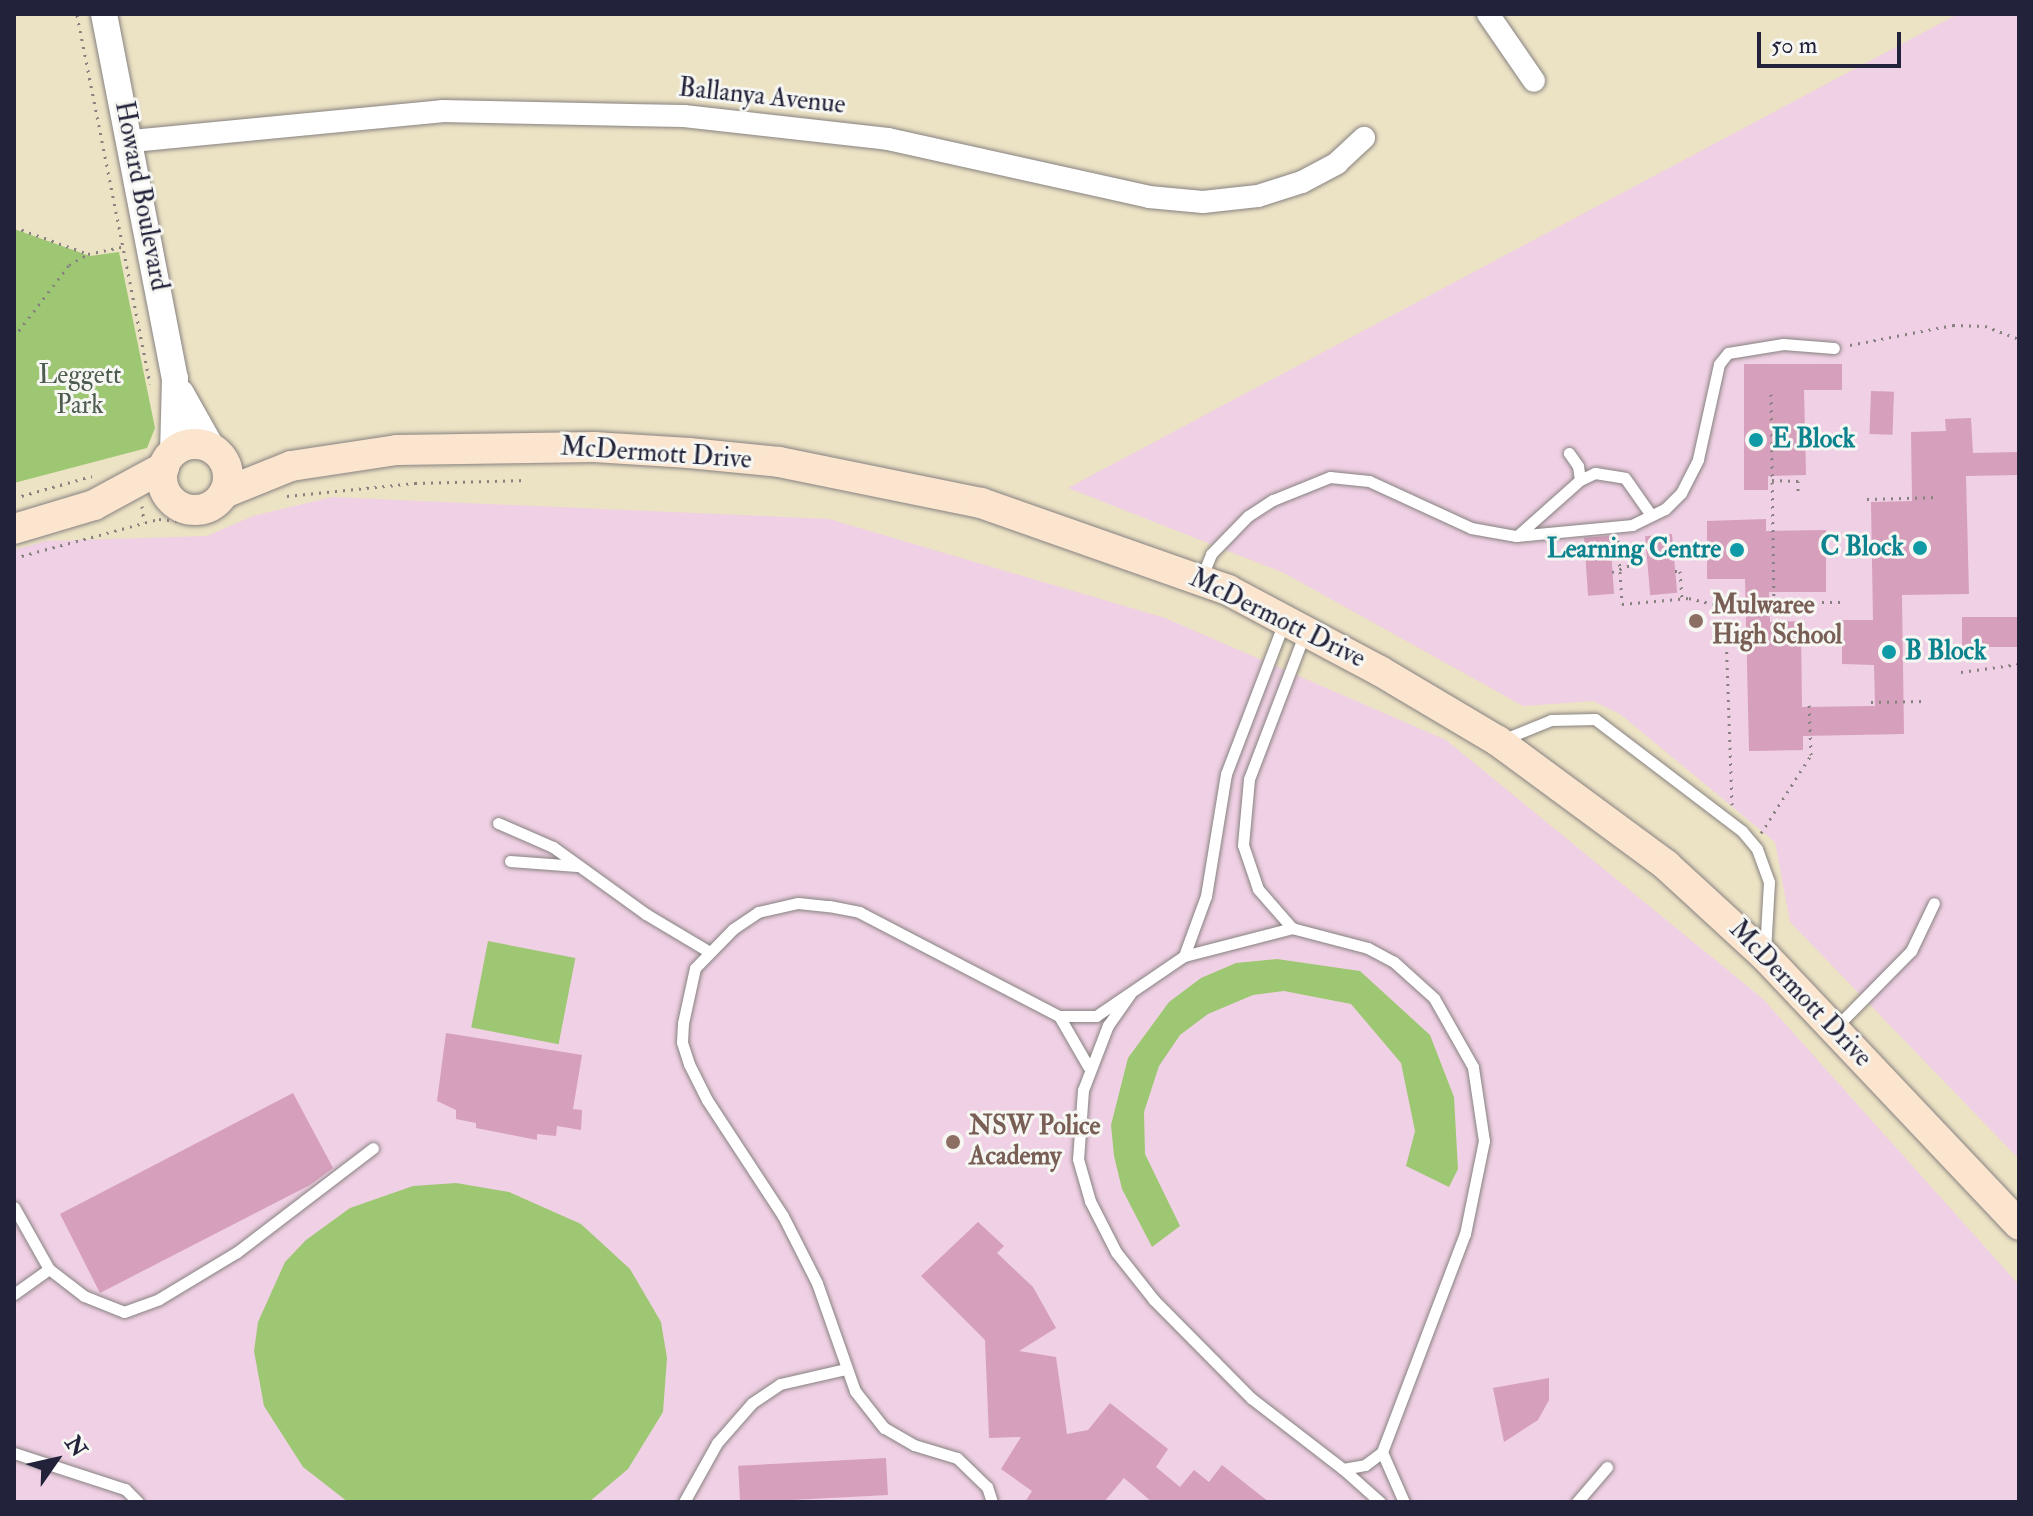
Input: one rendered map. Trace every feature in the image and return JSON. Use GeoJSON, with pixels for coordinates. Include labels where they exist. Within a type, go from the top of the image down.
{"type":"FeatureCollection","features":[{"type":"Feature","properties":{"kind":"main road"},"geometry":{"type":"LineString","coordinates":[[14,529],[94,505],[193,445],[217,453],[228,475],[225,503],[208,508],[176,504],[94,505]]}},
{"type":"Feature","properties":{"kind":"main road","name":"McDermott Drive"},"geometry":{"type":"LineString","coordinates":[[217,453],[291,466],[397,450],[594,447],[779,462],[981,503],[1201,579],[1294,626],[1498,741],[1666,865],[1765,956],[2019,1225]]}},
{"type":"Feature","properties":{"kind":"main road"},"geometry":{"type":"LineString","coordinates":[[169,460],[166,491],[176,504]]}},
{"type":"Feature","properties":{"kind":"main road","name":"McDermott Drive"},"geometry":{"type":"LineString","coordinates":[[225,503],[291,466]]}},
{"type":"Feature","properties":{"kind":"street","name":"Howard Boulevard"},"geometry":{"type":"LineString","coordinates":[[104,14],[132,141],[175,378],[192,420],[217,453]]}},
{"type":"Feature","properties":{"kind":"street"},"geometry":{"type":"LineString","coordinates":[[1488,14],[1534,81]]}},
{"type":"Feature","properties":{"kind":"street","name":"Ballanya Avenue"},"geometry":{"type":"LineString","coordinates":[[132,141],[442,111],[684,116],[888,139],[1149,197],[1203,202],[1258,196],[1302,182],[1337,163],[1364,138]]}},
{"type":"Feature","properties":{"kind":"street","name":"Howard Boulevard"},"geometry":{"type":"LineString","coordinates":[[169,460],[175,378]]}},
{"type":"Feature","properties":{"kind":"lane"},"geometry":{"type":"LineString","coordinates":[[1201,579],[1211,554],[1248,516],[1273,500],[1330,477],[1369,481],[1471,528],[1516,536],[1586,533],[1632,525],[1681,493],[1698,459],[1719,364],[1728,353],[1783,344],[1834,348]]}},
{"type":"Feature","properties":{"kind":"lane"},"geometry":{"type":"LineString","coordinates":[[1569,453],[1578,466],[1580,480]]}},
{"type":"Feature","properties":{"kind":"lane"},"geometry":{"type":"LineString","coordinates":[[1516,536],[1580,480],[1595,473],[1625,478],[1651,515]]}},
{"type":"Feature","properties":{"kind":"lane"},"geometry":{"type":"LineString","coordinates":[[1292,928],[1258,889],[1243,845],[1243,815],[1249,779],[1297,663],[1294,626]]}},
{"type":"Feature","properties":{"kind":"lane"},"geometry":{"type":"LineString","coordinates":[[1184,956],[1206,896],[1226,774],[1294,626]]}},
{"type":"Feature","properties":{"kind":"lane"},"geometry":{"type":"LineString","coordinates":[[1498,741],[1551,720],[1595,719],[1730,822],[1765,865],[1771,903],[1765,956]]}},
{"type":"Feature","properties":{"kind":"lane"},"geometry":{"type":"LineString","coordinates":[[498,823],[582,866],[646,914],[708,951]]}},
{"type":"Feature","properties":{"kind":"lane"},"geometry":{"type":"LineString","coordinates":[[510,861],[582,866]]}},
{"type":"Feature","properties":{"kind":"lane"},"geometry":{"type":"LineString","coordinates":[[992,1502],[987,1487],[957,1458],[914,1445],[884,1428],[855,1391],[817,1283],[755,1168],[707,1100],[682,1042],[695,968],[708,951],[758,912],[798,903],[859,912],[1059,1016],[1096,1016],[1184,956],[1292,928],[1368,948],[1415,979],[1448,1018],[1473,1067],[1481,1099],[1484,1141],[1480,1181],[1382,1452],[1365,1465],[1343,1469]]}},
{"type":"Feature","properties":{"kind":"lane"},"geometry":{"type":"LineString","coordinates":[[1834,1029],[1911,951],[1934,903]]}},
{"type":"Feature","properties":{"kind":"lane"},"geometry":{"type":"LineString","coordinates":[[1130,994],[1111,1020],[1088,1066],[1078,1117],[1078,1159],[1090,1201],[1116,1252],[1154,1300],[1251,1398],[1343,1469],[1380,1502]]}},
{"type":"Feature","properties":{"kind":"lane"},"geometry":{"type":"LineString","coordinates":[[1059,1016],[1088,1066]]}},
{"type":"Feature","properties":{"kind":"lane"},"geometry":{"type":"LineString","coordinates":[[14,1207],[49,1269],[84,1296],[124,1312],[159,1299],[237,1252],[373,1148]]}},
{"type":"Feature","properties":{"kind":"lane"},"geometry":{"type":"LineString","coordinates":[[14,1294],[49,1269]]}},
{"type":"Feature","properties":{"kind":"lane"},"geometry":{"type":"LineString","coordinates":[[684,1502],[717,1443],[752,1403],[780,1384],[846,1369]]}},
{"type":"Feature","properties":{"kind":"lane"},"geometry":{"type":"LineString","coordinates":[[1382,1452],[1404,1502]]}},
{"type":"Feature","properties":{"kind":"lane"},"geometry":{"type":"LineString","coordinates":[[14,1453],[125,1489],[138,1502]]}},
{"type":"Feature","properties":{"kind":"lane"},"geometry":{"type":"LineString","coordinates":[[1577,1502],[1607,1467]]}},
{"type":"Feature","properties":{"kind":"path"},"geometry":{"type":"LineString","coordinates":[[77,15],[152,393]]}},
{"type":"Feature","properties":{"kind":"path"},"geometry":{"type":"LineString","coordinates":[[14,227],[88,254]]}},
{"type":"Feature","properties":{"kind":"path"},"geometry":{"type":"LineString","coordinates":[[14,337],[51,283],[88,254],[130,245]]}},
{"type":"Feature","properties":{"kind":"path"},"geometry":{"type":"LineString","coordinates":[[1834,348],[1953,325],[1985,326],[2019,339]]}},
{"type":"Feature","properties":{"kind":"path"},"geometry":{"type":"LineString","coordinates":[[1771,394],[1774,598]]}},
{"type":"Feature","properties":{"kind":"path"},"geometry":{"type":"LineString","coordinates":[[14,498],[102,474]]}},
{"type":"Feature","properties":{"kind":"path"},"geometry":{"type":"LineString","coordinates":[[275,497],[403,484],[527,480]]}},
{"type":"Feature","properties":{"kind":"path"},"geometry":{"type":"LineString","coordinates":[[1772,480],[1798,481],[1798,491]]}},
{"type":"Feature","properties":{"kind":"path"},"geometry":{"type":"LineString","coordinates":[[1867,499],[1939,497]]}},
{"type":"Feature","properties":{"kind":"path"},"geometry":{"type":"LineString","coordinates":[[14,558],[159,519],[206,522],[225,503]]}},
{"type":"Feature","properties":{"kind":"path"},"geometry":{"type":"LineString","coordinates":[[1618,539],[1622,604],[1682,599],[1725,607],[1775,603]]}},
{"type":"Feature","properties":{"kind":"path"},"geometry":{"type":"LineString","coordinates":[[1612,572],[1647,559]]}},
{"type":"Feature","properties":{"kind":"path"},"geometry":{"type":"LineString","coordinates":[[1675,571],[1680,571],[1682,599]]}},
{"type":"Feature","properties":{"kind":"path"},"geometry":{"type":"LineString","coordinates":[[1806,602],[1843,602]]}},
{"type":"Feature","properties":{"kind":"path"},"geometry":{"type":"LineString","coordinates":[[1725,607],[1732,810]]}},
{"type":"Feature","properties":{"kind":"path"},"geometry":{"type":"LineString","coordinates":[[1961,672],[2019,664]]}},
{"type":"Feature","properties":{"kind":"path"},"geometry":{"type":"LineString","coordinates":[[1871,702],[1927,701]]}},
{"type":"Feature","properties":{"kind":"path"},"geometry":{"type":"LineString","coordinates":[[1761,833],[1811,755],[1809,703]]}},
{"type":"Feature","properties":{"kind":"shaded area","name":"Mulwaree High School"},"geometry":{"type":"Polygon","coordinates":[[[1958,14],[2019,14],[2019,1159],[1790,922],[1775,842],[1620,714],[1593,701],[1523,706],[1284,573],[1068,488],[1958,14]]]}},
{"type":"Feature","properties":{"kind":"shaded area","name":"NSW Police Academy"},"geometry":{"type":"Polygon","coordinates":[[[332,497],[829,519],[1165,618],[1446,740],[1763,999],[2019,1285],[2019,1502],[14,1502],[14,550],[46,541],[207,536],[253,516],[332,497]]]}},
{"type":"Feature","properties":{"kind":"green space","name":"Leggett Park"},"geometry":{"type":"Polygon","coordinates":[[[14,229],[90,256],[119,252],[155,428],[147,448],[14,483],[14,229]]]}},
{"type":"Feature","properties":{"kind":"green space"},"geometry":{"type":"Polygon","coordinates":[[[488,941],[575,958],[559,1044],[471,1027],[488,941]]]}},
{"type":"Feature","properties":{"kind":"green space"},"geometry":{"type":"Polygon","coordinates":[[[1277,959],[1360,971],[1430,1035],[1454,1097],[1458,1169],[1449,1187],[1406,1166],[1415,1131],[1401,1063],[1351,1004],[1284,991],[1253,995],[1208,1014],[1180,1035],[1159,1066],[1144,1112],[1145,1154],[1180,1226],[1152,1247],[1122,1189],[1114,1156],[1111,1125],[1128,1058],[1169,1002],[1201,978],[1236,963],[1277,959]]]}},
{"type":"Feature","properties":{"kind":"green space"},"geometry":{"type":"Polygon","coordinates":[[[456,1183],[509,1192],[581,1224],[630,1269],[661,1322],[667,1358],[663,1412],[628,1469],[589,1502],[348,1502],[303,1467],[264,1406],[254,1351],[258,1322],[285,1262],[306,1240],[350,1208],[413,1186],[456,1183]]]}},
{"type":"Feature","properties":{"kind":"building","name":"E Block"},"geometry":{"type":"Polygon","coordinates":[[[1744,364],[1842,364],[1842,390],[1804,390],[1806,475],[1768,476],[1768,490],[1744,490],[1744,364]]]}},
{"type":"Feature","properties":{"kind":"building"},"geometry":{"type":"Polygon","coordinates":[[[1871,391],[1894,392],[1892,435],[1869,434],[1871,391]]]}},
{"type":"Feature","properties":{"kind":"building"},"geometry":{"type":"Polygon","coordinates":[[[1971,418],[1973,453],[2019,452],[2019,475],[1966,476],[1969,594],[1902,595],[1904,734],[1803,736],[1803,750],[1749,751],[1745,579],[1707,579],[1707,521],[1766,519],[1766,531],[1826,530],[1826,592],[1769,592],[1770,622],[1801,621],[1802,707],[1875,706],[1874,665],[1842,664],[1842,620],[1873,620],[1871,502],[1912,501],[1911,432],[1946,431],[1945,419],[1971,418]]]}},
{"type":"Feature","properties":{"kind":"building"},"geometry":{"type":"Polygon","coordinates":[[[1672,534],[1677,593],[1650,595],[1645,536],[1672,534]]]}},
{"type":"Feature","properties":{"kind":"building"},"geometry":{"type":"Polygon","coordinates":[[[1610,536],[1614,594],[1588,596],[1584,538],[1610,536]]]}},
{"type":"Feature","properties":{"kind":"building"},"geometry":{"type":"Polygon","coordinates":[[[1962,617],[2019,617],[2019,647],[1962,647],[1962,617]]]}},
{"type":"Feature","properties":{"kind":"building"},"geometry":{"type":"Polygon","coordinates":[[[446,1033],[582,1055],[573,1109],[582,1110],[581,1130],[557,1126],[556,1136],[537,1134],[537,1140],[476,1128],[476,1123],[456,1119],[456,1110],[437,1101],[446,1033]]]}},
{"type":"Feature","properties":{"kind":"building"},"geometry":{"type":"Polygon","coordinates":[[[293,1093],[333,1168],[310,1185],[100,1293],[60,1214],[293,1093]]]}},
{"type":"Feature","properties":{"kind":"building"},"geometry":{"type":"Polygon","coordinates":[[[978,1222],[1004,1246],[997,1253],[1033,1287],[1056,1328],[1019,1351],[1056,1357],[1067,1434],[1088,1430],[1110,1403],[1168,1449],[1156,1467],[1180,1487],[1194,1470],[1209,1482],[1222,1465],[1269,1502],[1152,1502],[1124,1478],[1104,1502],[1025,1502],[1032,1491],[1001,1469],[1021,1437],[989,1438],[985,1340],[921,1276],[978,1222]]]}},
{"type":"Feature","properties":{"kind":"building"},"geometry":{"type":"Polygon","coordinates":[[[1549,1378],[1549,1400],[1538,1420],[1504,1442],[1493,1388],[1549,1378]]]}},
{"type":"Feature","properties":{"kind":"building"},"geometry":{"type":"Polygon","coordinates":[[[886,1458],[888,1495],[740,1502],[738,1466],[886,1458]]]}},
{"type":"Feature","properties":{"kind":"place","name":"E Block"},"geometry":{"type":"Point","coordinates":[1756,440]}},
{"type":"Feature","properties":{"kind":"place","name":"C Block"},"geometry":{"type":"Point","coordinates":[1920,548]}},
{"type":"Feature","properties":{"kind":"place","name":"Learning Centre"},"geometry":{"type":"Point","coordinates":[1737,550]}},
{"type":"Feature","properties":{"kind":"place","name":"Mulwaree High School"},"geometry":{"type":"Point","coordinates":[1696,621]}},
{"type":"Feature","properties":{"kind":"place","name":"B Block"},"geometry":{"type":"Point","coordinates":[1889,652]}},
{"type":"Feature","properties":{"kind":"place","name":"NSW Police Academy"},"geometry":{"type":"Point","coordinates":[953,1142]}}]}
